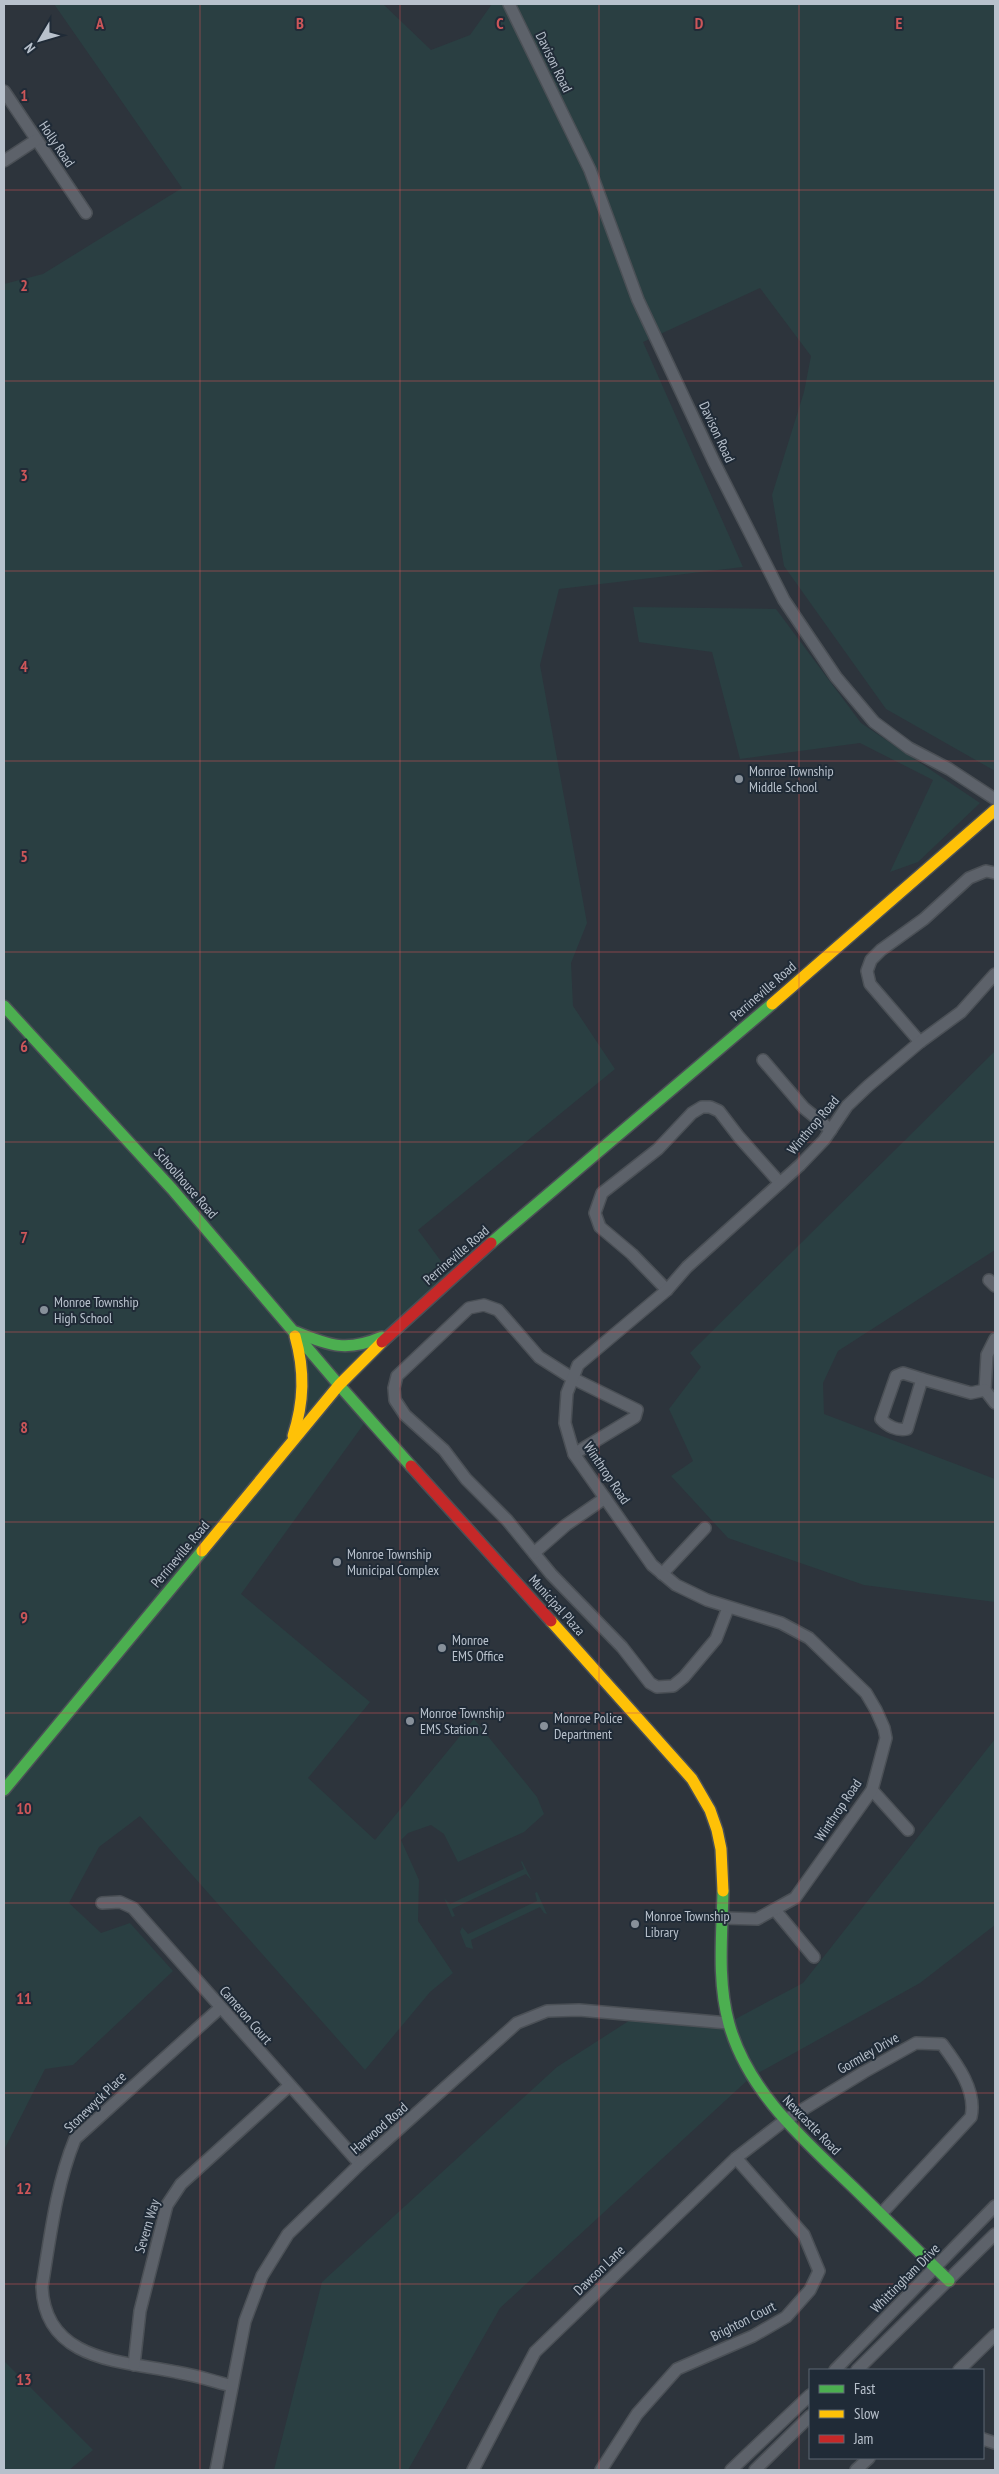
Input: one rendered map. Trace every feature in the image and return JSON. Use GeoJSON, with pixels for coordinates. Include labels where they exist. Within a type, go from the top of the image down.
{"type":"FeatureCollection","features":[{"type":"Feature","properties":{"kind":"street","name":"Davison Road"},"geometry":{"type":"LineString","coordinates":[[509,4],[590,170],[638,300],[714,462],[784,600],[836,677],[874,722],[909,748],[950,769],[995,799]]}},
{"type":"Feature","properties":{"kind":"street","name":"Holly Road"},"geometry":{"type":"LineString","coordinates":[[4,91],[86,213]]}},
{"type":"Feature","properties":{"kind":"street"},"geometry":{"type":"LineString","coordinates":[[4,161],[36,140]]}},
{"type":"Feature","properties":{"kind":"street","name":"Perrineville Road"},"geometry":{"type":"LineString","coordinates":[[4,1790],[339,1385],[392,1332],[995,810]]}},
{"type":"Feature","properties":{"kind":"street"},"geometry":{"type":"LineString","coordinates":[[920,1042],[870,984],[867,971],[871,960],[924,919],[969,878],[986,871],[995,873]]}},
{"type":"Feature","properties":{"kind":"street","name":"Winthrop Road"},"geometry":{"type":"LineString","coordinates":[[722,1918],[757,1919],[795,1898],[872,1790],[886,1738],[876,1710],[866,1693],[809,1638],[781,1623],[728,1608],[676,1585],[652,1565],[574,1454],[565,1423],[567,1393],[578,1365],[667,1290],[687,1267],[780,1183],[824,1140],[847,1106],[920,1042],[961,1012],[995,974]]}},
{"type":"Feature","properties":{"kind":"street","name":"Schoolhouse Road"},"geometry":{"type":"LineString","coordinates":[[4,1006],[172,1189],[339,1385]]}},
{"type":"Feature","properties":{"kind":"street"},"geometry":{"type":"LineString","coordinates":[[763,1060],[804,1108],[831,1130]]}},
{"type":"Feature","properties":{"kind":"street"},"geometry":{"type":"LineString","coordinates":[[667,1290],[632,1254],[600,1227],[595,1213],[602,1193],[658,1149],[692,1113],[702,1107],[710,1107],[719,1111],[739,1138],[780,1183]]}},
{"type":"Feature","properties":{"kind":"street"},"geometry":{"type":"LineString","coordinates":[[574,1454],[637,1414],[637,1410],[572,1378],[539,1357],[498,1310],[484,1305],[468,1308],[435,1342],[401,1371],[394,1388],[396,1400],[405,1415],[444,1450],[466,1479],[507,1520],[551,1574],[622,1647],[650,1683],[656,1687],[673,1686],[684,1677],[716,1638],[728,1608]]}},
{"type":"Feature","properties":{"kind":"street"},"geometry":{"type":"LineString","coordinates":[[294,1331],[329,1346],[347,1348],[368,1344],[392,1332]]}},
{"type":"Feature","properties":{"kind":"street"},"geometry":{"type":"LineString","coordinates":[[289,1445],[298,1420],[304,1388],[304,1370],[294,1331]]}},
{"type":"Feature","properties":{"kind":"street"},"geometry":{"type":"LineString","coordinates":[[995,1339],[988,1355],[985,1390],[995,1404]]}},
{"type":"Feature","properties":{"kind":"street"},"geometry":{"type":"LineString","coordinates":[[922,1379],[907,1429],[902,1430],[886,1425],[882,1419],[896,1376],[902,1374],[922,1379],[971,1393],[985,1390]]}},
{"type":"Feature","properties":{"kind":"street","name":"Municipal Plaza"},"geometry":{"type":"LineString","coordinates":[[339,1385],[692,1779],[705,1802],[717,1830],[720,1863]]}},
{"type":"Feature","properties":{"kind":"street"},"geometry":{"type":"LineString","coordinates":[[534,1553],[566,1525],[605,1498]]}},
{"type":"Feature","properties":{"kind":"street"},"geometry":{"type":"LineString","coordinates":[[662,1574],[705,1528]]}},
{"type":"Feature","properties":{"kind":"street"},"geometry":{"type":"LineString","coordinates":[[872,1790],[908,1830]]}},
{"type":"Feature","properties":{"kind":"street","name":"Newcastle Road"},"geometry":{"type":"LineString","coordinates":[[720,1863],[722,1992],[728,2023],[739,2055],[751,2077],[784,2121],[949,2281]]}},
{"type":"Feature","properties":{"kind":"street","name":"Cameron Court"},"geometry":{"type":"LineString","coordinates":[[102,1902],[120,1902],[133,1908],[360,2164]]}},
{"type":"Feature","properties":{"kind":"street"},"geometry":{"type":"LineString","coordinates":[[775,1910],[814,1957]]}},
{"type":"Feature","properties":{"kind":"street","name":"Stonewyck Place"},"geometry":{"type":"LineString","coordinates":[[220,2008],[75,2139],[68,2156],[58,2196],[42,2287],[42,2301],[49,2320],[61,2337],[88,2354],[177,2372],[232,2386]]}},
{"type":"Feature","properties":{"kind":"street","name":"Harwood Road"},"geometry":{"type":"LineString","coordinates":[[216,2470],[245,2321],[262,2276],[288,2234],[360,2164],[517,2023],[547,2011],[579,2010],[728,2023]]}},
{"type":"Feature","properties":{"kind":"street","name":"Gormley Drive"},"geometry":{"type":"LineString","coordinates":[[784,2121],[916,2043],[942,2044],[961,2072],[970,2094],[973,2106],[970,2117],[881,2214]]}},
{"type":"Feature","properties":{"kind":"street","name":"Severn Way"},"geometry":{"type":"LineString","coordinates":[[134,2364],[140,2311],[167,2205],[181,2184],[289,2086]]}},
{"type":"Feature","properties":{"kind":"street","name":"Dawson Lane"},"geometry":{"type":"LineString","coordinates":[[473,2470],[535,2352],[736,2158],[784,2121]]}},
{"type":"Feature","properties":{"kind":"street","name":"Brighton Court"},"geometry":{"type":"LineString","coordinates":[[601,2470],[637,2414],[677,2369],[753,2336],[786,2317],[810,2290],[819,2271],[804,2235],[736,2158]]}},
{"type":"Feature","properties":{"kind":"street","name":"Whittingham Drive"},"geometry":{"type":"LineString","coordinates":[[836,2369],[936,2269],[995,2206]]}},
{"type":"Feature","properties":{"kind":"street"},"geometry":{"type":"LineString","coordinates":[[858,2369],[995,2234]]}},
{"type":"Feature","properties":{"kind":"street"},"geometry":{"type":"LineString","coordinates":[[960,2369],[995,2335]]}},
{"type":"Feature","properties":{"kind":"street"},"geometry":{"type":"LineString","coordinates":[[731,2470],[809,2396]]}},
{"type":"Feature","properties":{"kind":"street"},"geometry":{"type":"LineString","coordinates":[[755,2470],[809,2417]]}},
{"type":"Feature","properties":{"kind":"green space"},"geometry":{"type":"Polygon","coordinates":[[[54,4],[383,4],[431,50],[470,35],[492,4],[995,4],[995,771],[886,709],[784,566],[772,495],[804,392],[811,356],[760,288],[643,342],[743,567],[559,589],[540,665],[587,923],[571,963],[573,1006],[615,1069],[418,1230],[452,1276],[342,1381],[371,1414],[241,1594],[370,1702],[308,1778],[375,1840],[474,1719],[537,1797],[544,1814],[524,1832],[458,1862],[444,1834],[431,1825],[408,1833],[401,1840],[419,1880],[418,1921],[453,1973],[430,1992],[365,2070],[140,1816],[99,1847],[69,1903],[101,1933],[130,1923],[173,1971],[73,2065],[45,2069],[4,2150],[4,284],[43,274],[182,188],[54,4]]]}},
{"type":"Feature","properties":{"kind":"green space"},"geometry":{"type":"Polygon","coordinates":[[[633,607],[776,609],[861,723],[980,803],[918,862],[890,872],[933,780],[860,743],[740,759],[712,652],[639,642],[633,607]]]}},
{"type":"Feature","properties":{"kind":"green space"},"geometry":{"type":"Polygon","coordinates":[[[995,1051],[995,1250],[838,1351],[823,1383],[824,1414],[995,1479],[995,1602],[864,1585],[728,1538],[671,1476],[693,1461],[669,1409],[701,1367],[690,1353],[995,1051]]]}},
{"type":"Feature","properties":{"kind":"green space"},"geometry":{"type":"Polygon","coordinates":[[[995,1739],[995,1925],[920,1983],[751,2077],[500,2308],[408,2470],[274,2470],[322,2282],[557,2067],[638,2015],[728,2023],[803,1983],[995,1739]]]}},
{"type":"Feature","properties":{"kind":"green space"},"geometry":{"type":"Polygon","coordinates":[[[522,1861],[532,1881],[526,1874],[452,1909],[455,1916],[452,1917],[444,1898],[450,1904],[524,1869],[522,1861]]]}},
{"type":"Feature","properties":{"kind":"green space"},"geometry":{"type":"Polygon","coordinates":[[[537,1892],[547,1914],[540,1907],[471,1940],[473,1949],[466,1947],[460,1932],[462,1927],[468,1934],[537,1901],[535,1893],[537,1892]]]}},
{"type":"Feature","properties":{"kind":"green space"},"geometry":{"type":"Polygon","coordinates":[[[4,2361],[93,2450],[69,2470],[4,2470],[4,2361]]]}},
{"type":"Feature","properties":{"kind":"traffic: fast"},"geometry":{"type":"LineString","coordinates":[[491,1243],[772,1004]]}},
{"type":"Feature","properties":{"kind":"traffic: fast"},"geometry":{"type":"LineString","coordinates":[[4,1006],[172,1189],[339,1385],[411,1466]]}},
{"type":"Feature","properties":{"kind":"traffic: fast"},"geometry":{"type":"LineString","coordinates":[[296,1332],[329,1344],[348,1346],[359,1345],[382,1337]]}},
{"type":"Feature","properties":{"kind":"traffic: fast"},"geometry":{"type":"LineString","coordinates":[[4,1790],[202,1551]]}},
{"type":"Feature","properties":{"kind":"traffic: fast"},"geometry":{"type":"LineString","coordinates":[[723,1891],[721,1958],[725,2008],[738,2049],[750,2072],[780,2114],[797,2133],[949,2281]]}},
{"type":"Feature","properties":{"kind":"traffic: slow"},"geometry":{"type":"LineString","coordinates":[[772,1004],[995,810]]}},
{"type":"Feature","properties":{"kind":"traffic: slow"},"geometry":{"type":"LineString","coordinates":[[293,1436],[297,1423],[302,1386],[302,1374],[295,1336]]}},
{"type":"Feature","properties":{"kind":"traffic: slow"},"geometry":{"type":"LineString","coordinates":[[202,1551],[339,1385],[382,1342]]}},
{"type":"Feature","properties":{"kind":"traffic: slow"},"geometry":{"type":"LineString","coordinates":[[551,1621],[692,1779],[710,1810],[717,1830],[721,1849],[723,1891]]}},
{"type":"Feature","properties":{"kind":"traffic: jam"},"geometry":{"type":"LineString","coordinates":[[382,1342],[491,1243]]}},
{"type":"Feature","properties":{"kind":"traffic: jam"},"geometry":{"type":"LineString","coordinates":[[411,1466],[551,1621]]}},
{"type":"Feature","properties":{"kind":"place","name":"Monroe Township Middle School"},"geometry":{"type":"Point","coordinates":[739,779]}},
{"type":"Feature","properties":{"kind":"place","name":"Monroe Township High School"},"geometry":{"type":"Point","coordinates":[44,1310]}},
{"type":"Feature","properties":{"kind":"place","name":"Monroe Township Municipal Complex"},"geometry":{"type":"Point","coordinates":[337,1562]}},
{"type":"Feature","properties":{"kind":"place","name":"Monroe EMS Office"},"geometry":{"type":"Point","coordinates":[442,1648]}},
{"type":"Feature","properties":{"kind":"place","name":"Monroe Township EMS Station 2"},"geometry":{"type":"Point","coordinates":[410,1721]}},
{"type":"Feature","properties":{"kind":"place","name":"Monroe Police Department"},"geometry":{"type":"Point","coordinates":[544,1726]}},
{"type":"Feature","properties":{"kind":"place","name":"Monroe Township Library"},"geometry":{"type":"Point","coordinates":[635,1924]}}]}
